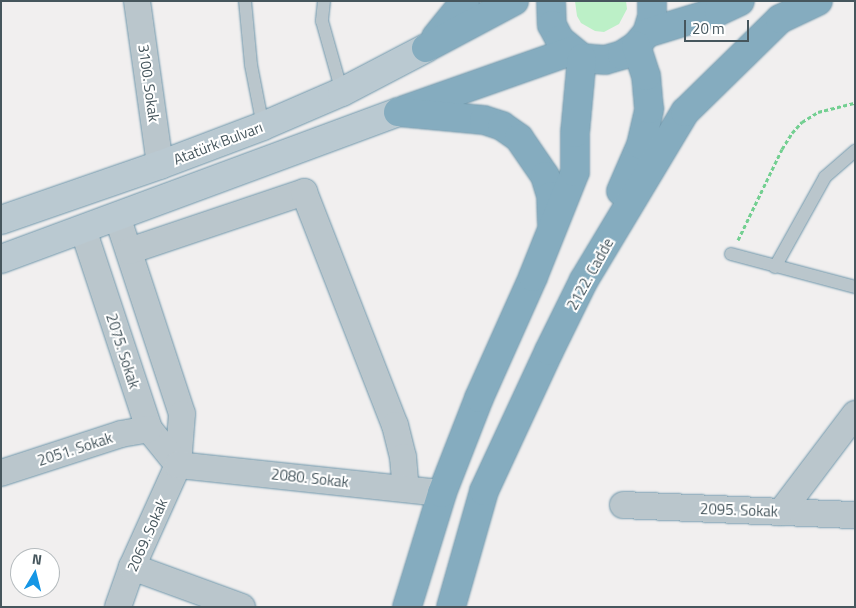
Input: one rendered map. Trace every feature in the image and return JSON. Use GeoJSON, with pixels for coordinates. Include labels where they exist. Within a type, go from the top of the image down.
{"type":"FeatureCollection","features":[{"type":"Feature","properties":{"kind":"highway"},"geometry":{"type":"LineString","coordinates":[[426,48],[465,1]]}},
{"type":"Feature","properties":{"kind":"highway"},"geometry":{"type":"LineString","coordinates":[[426,48],[514,1]]}},
{"type":"Feature","properties":{"kind":"highway"},"geometry":{"type":"LineString","coordinates":[[551,1],[552,25],[560,40],[577,55]]}},
{"type":"Feature","properties":{"kind":"highway"},"geometry":{"type":"LineString","coordinates":[[584,280],[641,145],[649,109],[642,39],[652,17],[652,1]]}},
{"type":"Feature","properties":{"kind":"highway"},"geometry":{"type":"LineString","coordinates":[[398,112],[577,55],[605,60],[622,56],[642,39],[740,1]]}},
{"type":"Feature","properties":{"kind":"highway","name":"2122. Cadde"},"geometry":{"type":"LineString","coordinates":[[451,607],[484,490],[584,280],[685,112],[780,19],[818,1]]}},
{"type":"Feature","properties":{"kind":"highway"},"geometry":{"type":"LineString","coordinates":[[406,607],[442,493],[479,398],[552,232],[575,172],[577,55]]}},
{"type":"Feature","properties":{"kind":"highway"},"geometry":{"type":"LineString","coordinates":[[398,112],[484,120],[502,126],[519,138],[545,176],[551,196],[552,232]]}},
{"type":"Feature","properties":{"kind":"main road","name":"Atatürk Bulvarı"},"geometry":{"type":"LineString","coordinates":[[1,220],[160,165],[263,126],[342,92],[426,48]]}},
{"type":"Feature","properties":{"kind":"main road"},"geometry":{"type":"LineString","coordinates":[[1,259],[398,112]]}},
{"type":"Feature","properties":{"kind":"street","name":"3100. Sokak"},"geometry":{"type":"LineString","coordinates":[[137,1],[160,165]]}},
{"type":"Feature","properties":{"kind":"street"},"geometry":{"type":"LineString","coordinates":[[129,251],[304,192],[395,425],[406,489]]}},
{"type":"Feature","properties":{"kind":"street","name":"2069. Sokak"},"geometry":{"type":"LineString","coordinates":[[117,216],[182,414],[178,465],[132,567],[118,607]]}},
{"type":"Feature","properties":{"kind":"street","name":"2075. Sokak"},"geometry":{"type":"LineString","coordinates":[[83,229],[149,429],[178,465]]}},
{"type":"Feature","properties":{"kind":"street"},"geometry":{"type":"LineString","coordinates":[[781,512],[855,414]]}},
{"type":"Feature","properties":{"kind":"street","name":"2051. Sokak"},"geometry":{"type":"LineString","coordinates":[[1,473],[121,434],[149,429]]}},
{"type":"Feature","properties":{"kind":"street","name":"2080. Sokak"},"geometry":{"type":"LineString","coordinates":[[178,465],[442,493]]}},
{"type":"Feature","properties":{"kind":"street","name":"2095. Sokak"},"geometry":{"type":"LineString","coordinates":[[623,505],[855,515]]}},
{"type":"Feature","properties":{"kind":"street"},"geometry":{"type":"LineString","coordinates":[[132,567],[242,607]]}},
{"type":"Feature","properties":{"kind":"lane"},"geometry":{"type":"LineString","coordinates":[[245,1],[251,65],[263,126]]}},
{"type":"Feature","properties":{"kind":"lane"},"geometry":{"type":"LineString","coordinates":[[324,1],[322,21],[342,92]]}},
{"type":"Feature","properties":{"kind":"lane"},"geometry":{"type":"LineString","coordinates":[[775,266],[825,177],[855,151]]}},
{"type":"Feature","properties":{"kind":"lane"},"geometry":{"type":"LineString","coordinates":[[731,254],[855,287]]}},
{"type":"Feature","properties":{"kind":"path"},"geometry":{"type":"LineString","coordinates":[[731,254],[782,149],[792,133],[802,122],[818,112],[855,102]]}},
{"type":"Feature","properties":{"kind":"green space"},"geometry":{"type":"Polygon","coordinates":[[[575,1],[626,1],[627,9],[619,24],[604,32],[595,31],[581,23],[577,16],[575,1]]]}}]}
